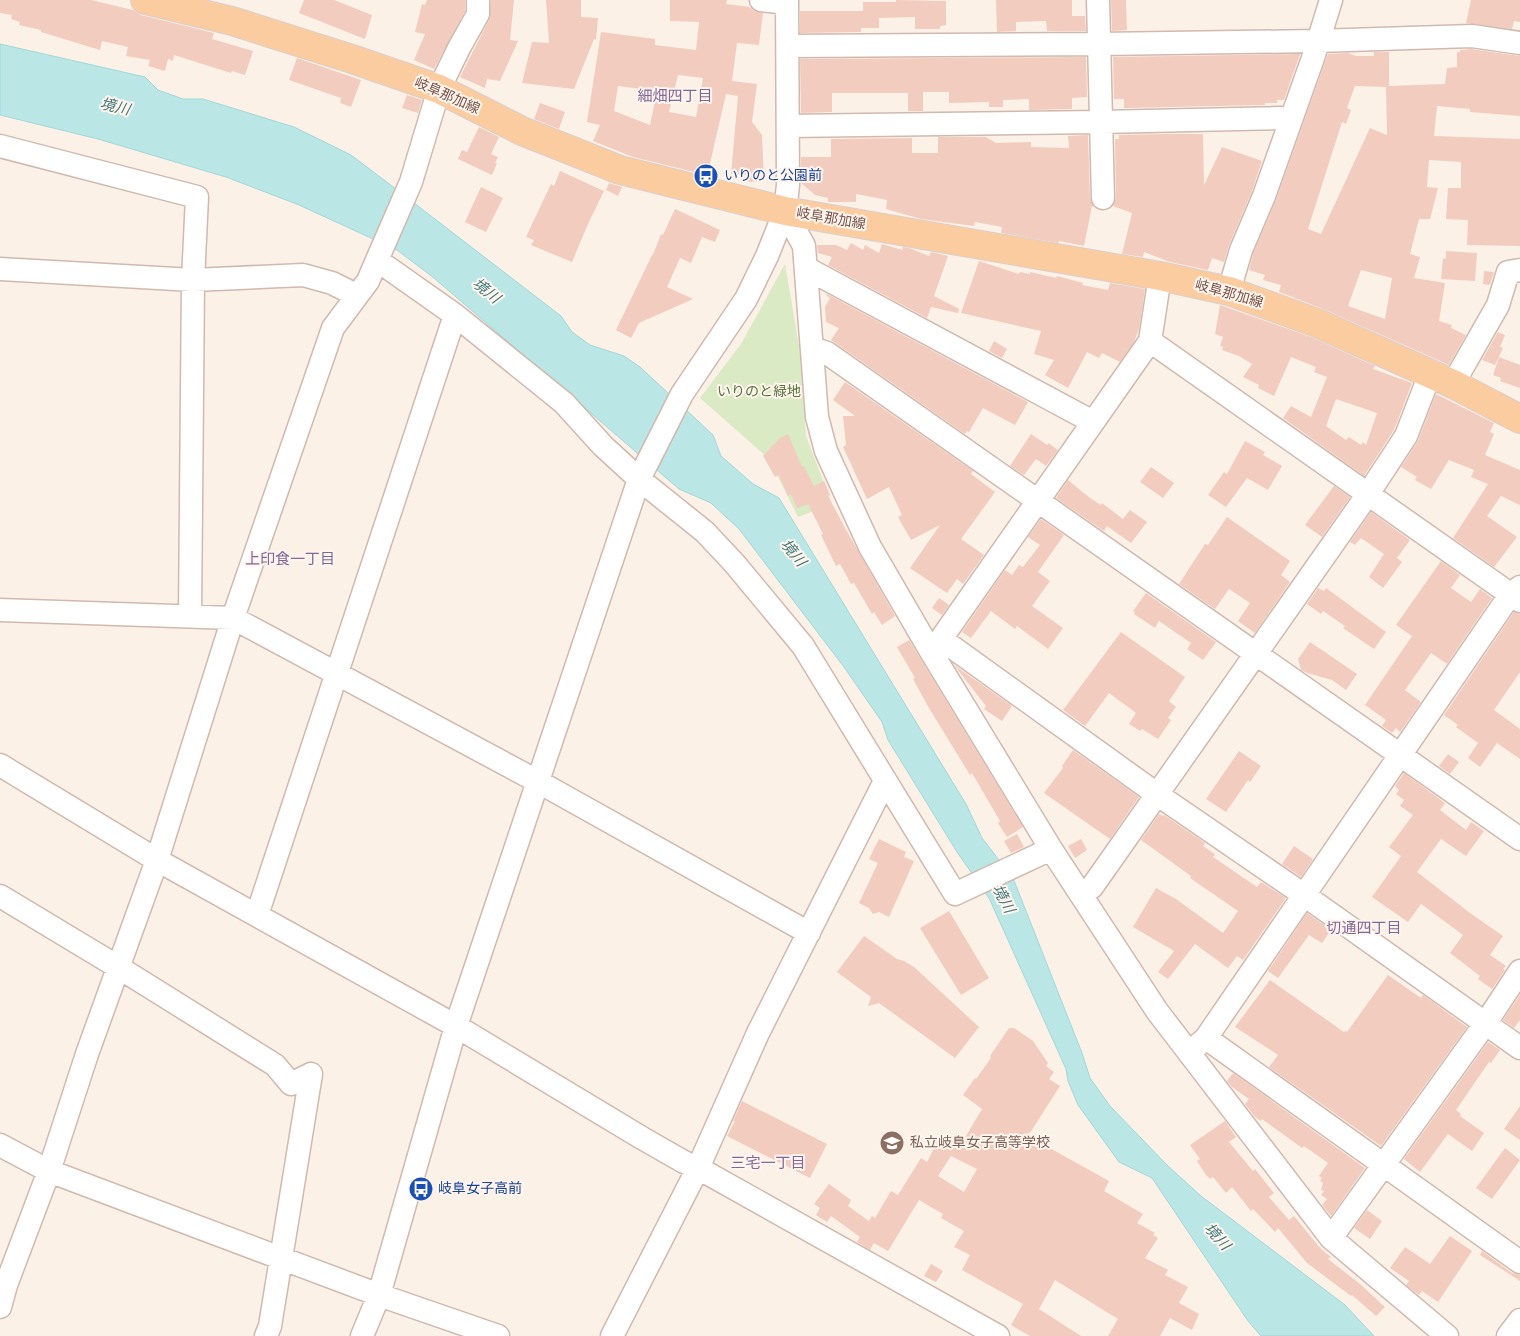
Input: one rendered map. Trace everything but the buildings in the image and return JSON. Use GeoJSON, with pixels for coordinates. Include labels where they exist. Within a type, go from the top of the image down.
{"type":"FeatureCollection","features":[{"type":"Feature","properties":{"kind":"main road","name":"岐阜那加線"},"geometry":{"type":"LineString","coordinates":[[145,0],[232,21],[352,59],[440,90],[522,131],[620,170],[785,211],[1160,276],[1230,291],[1317,323],[1441,379],[1520,419]]}},
{"type":"Feature","properties":{"kind":"street"},"geometry":{"type":"LineString","coordinates":[[0,1307],[6,1285],[49,1171],[87,1054],[157,860],[233,618],[333,328],[368,280],[379,256],[410,182],[440,90],[459,48],[478,14],[478,0]]}},
{"type":"Feature","properties":{"kind":"street"},"geometry":{"type":"LineString","coordinates":[[362,1336],[379,1295],[456,1026],[641,474],[682,394],[746,299],[768,256],[785,211],[788,185],[787,2],[761,0]]}},
{"type":"Feature","properties":{"kind":"street"},"geometry":{"type":"LineString","coordinates":[[1098,0],[1103,198]]}},
{"type":"Feature","properties":{"kind":"street"},"geometry":{"type":"LineString","coordinates":[[1230,291],[1241,250],[1264,196],[1331,0]]}},
{"type":"Feature","properties":{"kind":"street"},"geometry":{"type":"LineString","coordinates":[[788,46],[1317,41],[1472,36],[1520,44]]}},
{"type":"Feature","properties":{"kind":"street"},"geometry":{"type":"LineString","coordinates":[[788,126],[1282,118],[1290,120]]}},
{"type":"Feature","properties":{"kind":"street"},"geometry":{"type":"LineString","coordinates":[[0,146],[197,196],[193,280],[190,616]]}},
{"type":"Feature","properties":{"kind":"street"},"geometry":{"type":"LineString","coordinates":[[785,211],[804,246],[817,417],[826,451],[870,547],[936,644],[1051,849],[1157,1011],[1331,1238],[1447,1336]]}},
{"type":"Feature","properties":{"kind":"street"},"geometry":{"type":"LineString","coordinates":[[379,256],[455,314],[564,403],[603,446],[641,474],[705,532],[735,564],[803,646],[955,894],[1051,849]]}},
{"type":"Feature","properties":{"kind":"street"},"geometry":{"type":"LineString","coordinates":[[806,268],[1093,422]]}},
{"type":"Feature","properties":{"kind":"street"},"geometry":{"type":"LineString","coordinates":[[0,270],[193,280],[303,275],[332,283],[356,295]]}},
{"type":"Feature","properties":{"kind":"street"},"geometry":{"type":"LineString","coordinates":[[1081,894],[1092,888],[1158,795],[1255,652],[1368,494],[1441,379],[1498,305],[1508,272],[1520,270]]}},
{"type":"Feature","properties":{"kind":"street"},"geometry":{"type":"LineString","coordinates":[[936,644],[1150,340],[1160,276]]}},
{"type":"Feature","properties":{"kind":"street"},"geometry":{"type":"LineString","coordinates":[[257,915],[455,314]]}},
{"type":"Feature","properties":{"kind":"street"},"geometry":{"type":"LineString","coordinates":[[1150,340],[1368,494],[1517,594],[1401,755],[1206,1038],[1189,1053]]}},
{"type":"Feature","properties":{"kind":"street"},"geometry":{"type":"LineString","coordinates":[[812,348],[828,353],[1520,839]]}},
{"type":"Feature","properties":{"kind":"street"},"geometry":{"type":"LineString","coordinates":[[0,610],[233,618],[537,781],[809,933]]}},
{"type":"Feature","properties":{"kind":"street"},"geometry":{"type":"LineString","coordinates":[[936,644],[1304,895],[1520,1048]]}},
{"type":"Feature","properties":{"kind":"street"},"geometry":{"type":"LineString","coordinates":[[0,765],[157,860],[456,1026],[642,1138],[998,1336]]}},
{"type":"Feature","properties":{"kind":"street"},"geometry":{"type":"LineString","coordinates":[[612,1336],[698,1168],[758,1033],[885,781]]}},
{"type":"Feature","properties":{"kind":"street"},"geometry":{"type":"LineString","coordinates":[[0,896],[275,1065],[291,1084],[311,1074],[281,1258],[272,1333]]}},
{"type":"Feature","properties":{"kind":"street"},"geometry":{"type":"LineString","coordinates":[[1331,1238],[1485,1024],[1520,972]]}},
{"type":"Feature","properties":{"kind":"street"},"geometry":{"type":"LineString","coordinates":[[1206,1038],[1520,1262]]}},
{"type":"Feature","properties":{"kind":"street"},"geometry":{"type":"LineString","coordinates":[[0,1145],[49,1171],[379,1295],[498,1336]]}},
{"type":"Feature","properties":{"kind":"street"},"geometry":{"type":"LineString","coordinates":[[1508,1336],[1520,1320]]}},
{"type":"Feature","properties":{"kind":"green space","name":"いりのと緑地"},"geometry":{"type":"Polygon","coordinates":[[[785,264],[799,346],[806,436],[832,504],[798,517],[769,459],[700,398],[741,344],[785,264]]]}},
{"type":"Feature","properties":{"kind":"water","name":"境川"},"geometry":{"type":"Polygon","coordinates":[[[0,44],[145,77],[158,90],[183,99],[203,99],[294,127],[351,155],[561,316],[572,332],[590,345],[624,356],[640,367],[713,435],[721,456],[753,484],[779,498],[966,804],[982,838],[1013,878],[1082,1053],[1090,1078],[1110,1106],[1168,1166],[1201,1196],[1345,1305],[1374,1336],[1261,1336],[1248,1321],[1152,1178],[1119,1162],[1078,1105],[1068,1081],[1066,1069],[989,898],[957,852],[888,740],[882,722],[844,667],[739,529],[711,503],[679,489],[434,278],[397,250],[299,205],[226,177],[98,139],[0,115],[0,44]]]}},
{"type":"Feature","properties":{"kind":"place","name":"いりのと公園前"},"geometry":{"type":"Point","coordinates":[706,176]}},
{"type":"Feature","properties":{"kind":"place","name":"私立岐阜女子高等学校"},"geometry":{"type":"Point","coordinates":[892,1143]}},
{"type":"Feature","properties":{"kind":"place","name":"岐阜女子高前"},"geometry":{"type":"Point","coordinates":[421,1189]}},
{"type":"Feature","properties":{"kind":"district","name":"細畑四丁目"},"geometry":{"type":"Point","coordinates":[675,96]}},
{"type":"Feature","properties":{"kind":"district","name":"上印食一丁目"},"geometry":{"type":"Point","coordinates":[290,559]}},
{"type":"Feature","properties":{"kind":"district","name":"切通四丁目"},"geometry":{"type":"Point","coordinates":[1364,928]}},
{"type":"Feature","properties":{"kind":"district","name":"三宅一丁目"},"geometry":{"type":"Point","coordinates":[768,1163]}}]}
